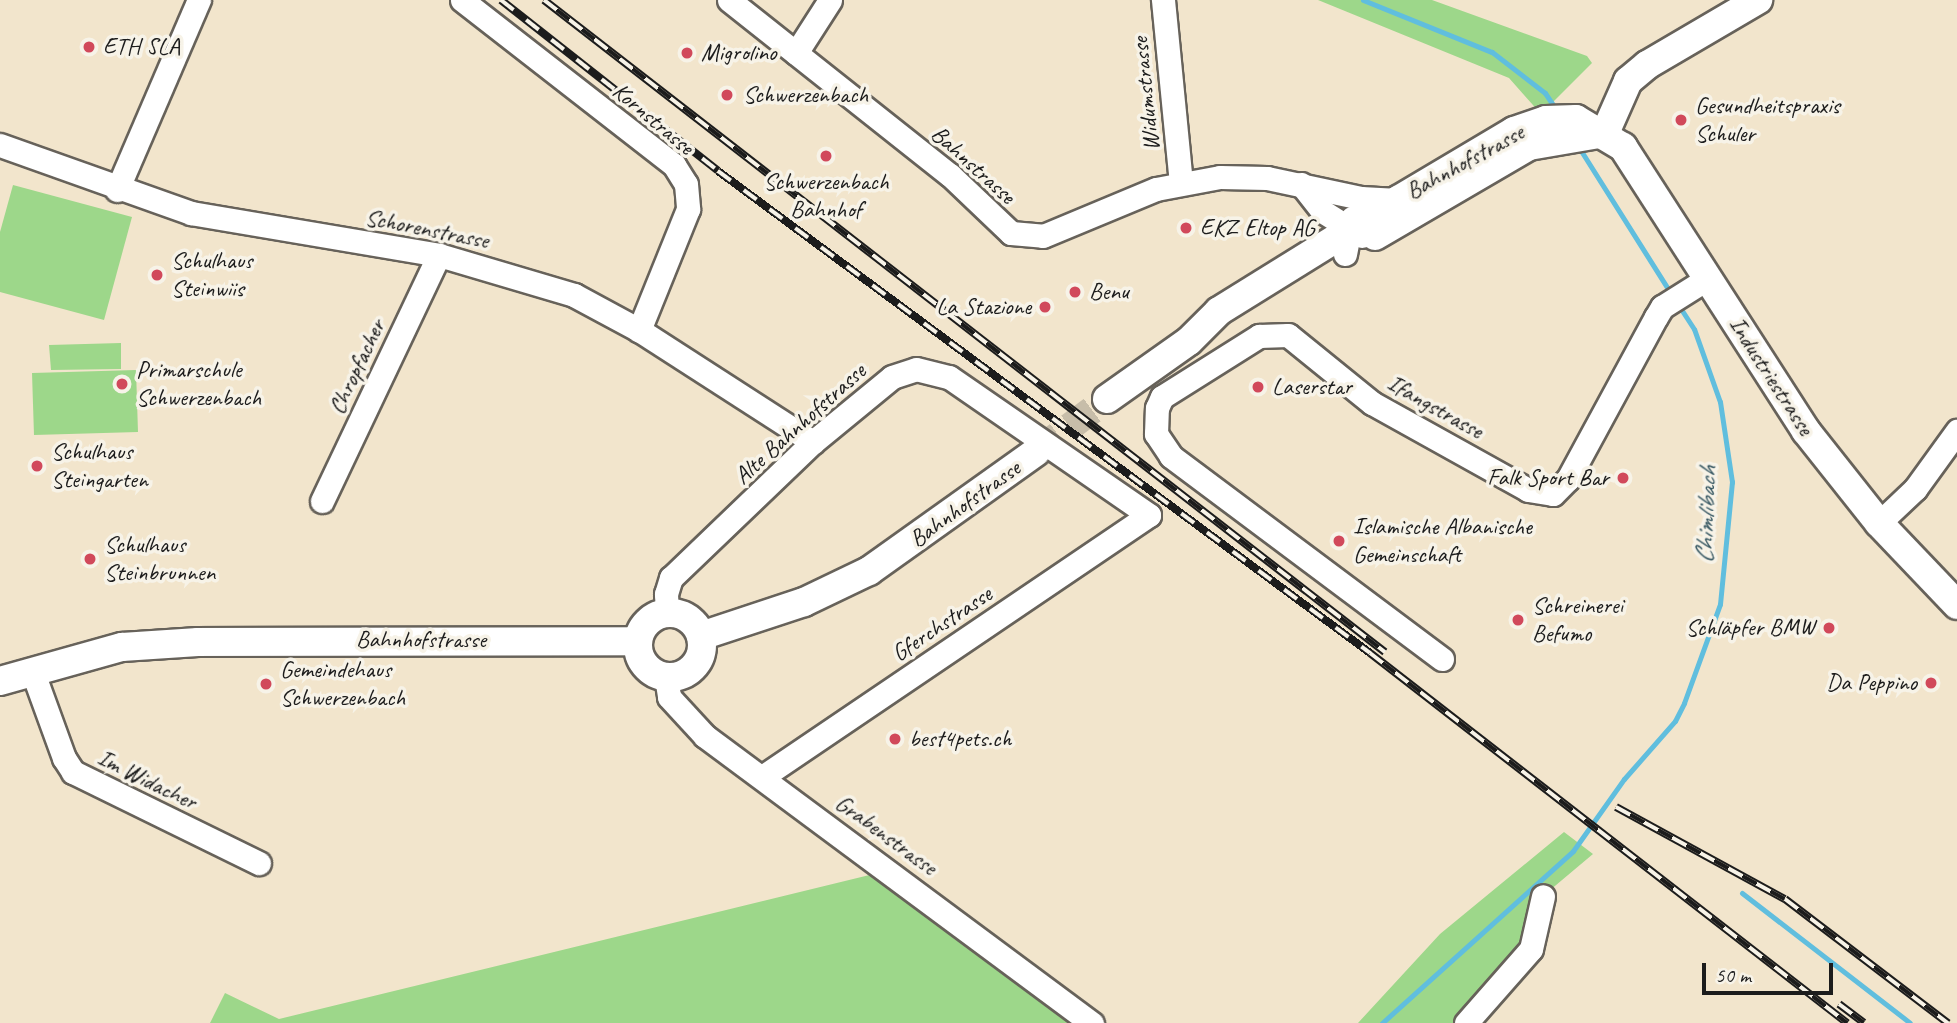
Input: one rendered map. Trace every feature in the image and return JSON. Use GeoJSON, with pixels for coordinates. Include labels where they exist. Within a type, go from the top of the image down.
{"type":"FeatureCollection","features":[{"type":"Feature","properties":{"kind":"main road"},"geometry":{"type":"LineString","coordinates":[[1574,130],[1647,65],[1754,1]]}},
{"type":"Feature","properties":{"kind":"main road","name":"Bahnhofstrasse"},"geometry":{"type":"LineString","coordinates":[[1107,399],[1189,341],[1219,311],[1303,258],[1356,241],[1398,200],[1514,131],[1574,130]]}},
{"type":"Feature","properties":{"kind":"main road","name":"Bahnhofstrasse"},"geometry":{"type":"LineString","coordinates":[[1189,341],[1228,324],[1356,241],[1510,156],[1574,130]]}},
{"type":"Feature","properties":{"kind":"main road","name":"Industriestrasse"},"geometry":{"type":"LineString","coordinates":[[1574,130],[1623,147],[1699,284],[1806,431],[1879,523],[1957,605]]}},
{"type":"Feature","properties":{"kind":"main road","name":"Bahnhofstrasse"},"geometry":{"type":"LineString","coordinates":[[701,636],[804,602],[869,571],[1035,452]]}},
{"type":"Feature","properties":{"kind":"main road"},"geometry":{"type":"LineString","coordinates":[[667,613],[684,616],[701,636],[697,662],[684,674],[666,677],[642,661],[638,641],[650,619],[667,613]]}},
{"type":"Feature","properties":{"kind":"main road","name":"Bahnhofstrasse"},"geometry":{"type":"LineString","coordinates":[[0,681],[32,670],[122,648],[198,642],[638,641]]}},
{"type":"Feature","properties":{"kind":"street"},"geometry":{"type":"LineString","coordinates":[[117,190],[199,0]]}},
{"type":"Feature","properties":{"kind":"street","name":"Kornstrasse"},"geometry":{"type":"LineString","coordinates":[[462,0],[674,165],[685,184],[688,209],[639,330]]}},
{"type":"Feature","properties":{"kind":"street","name":"Bahnstrasse"},"geometry":{"type":"LineString","coordinates":[[729,0],[950,175],[1011,233],[1043,236],[1181,182],[1235,176],[1301,184],[1371,200],[1398,200]]}},
{"type":"Feature","properties":{"kind":"street"},"geometry":{"type":"LineString","coordinates":[[796,52],[830,0]]}},
{"type":"Feature","properties":{"kind":"street","name":"Widumstrasse"},"geometry":{"type":"LineString","coordinates":[[1163,0],[1181,182]]}},
{"type":"Feature","properties":{"kind":"street","name":"Schorenstrasse"},"geometry":{"type":"LineString","coordinates":[[0,145],[117,190],[191,213],[439,255],[574,295],[639,330],[813,442]]}},
{"type":"Feature","properties":{"kind":"street"},"geometry":{"type":"LineString","coordinates":[[1301,184],[1322,211],[1356,241]]}},
{"type":"Feature","properties":{"kind":"street"},"geometry":{"type":"LineString","coordinates":[[1336,192],[1347,204],[1356,241]]}},
{"type":"Feature","properties":{"kind":"street"},"geometry":{"type":"LineString","coordinates":[[1303,258],[1315,238],[1322,211]]}},
{"type":"Feature","properties":{"kind":"street","name":"Chropfacher"},"geometry":{"type":"LineString","coordinates":[[322,501],[439,255]]}},
{"type":"Feature","properties":{"kind":"street","name":"Ifangstrasse"},"geometry":{"type":"LineString","coordinates":[[1442,659],[1171,456],[1156,434],[1154,421],[1162,397],[1171,387],[1259,336],[1288,335],[1372,403],[1528,490],[1553,494],[1567,479],[1662,307],[1699,284]]}},
{"type":"Feature","properties":{"kind":"street","name":"Alte Bahnhofstrasse"},"geometry":{"type":"LineString","coordinates":[[667,613],[666,594],[671,578],[813,442],[892,377],[916,369],[949,377],[1149,515]]}},
{"type":"Feature","properties":{"kind":"street"},"geometry":{"type":"LineString","coordinates":[[1879,523],[1915,489],[1957,431]]}},
{"type":"Feature","properties":{"kind":"street","name":"Gferchstrasse"},"geometry":{"type":"LineString","coordinates":[[764,776],[1149,515]]}},
{"type":"Feature","properties":{"kind":"street","name":"Im Widacher"},"geometry":{"type":"LineString","coordinates":[[32,670],[64,758],[73,772],[259,863]]}},
{"type":"Feature","properties":{"kind":"street","name":"Grabenstrasse"},"geometry":{"type":"LineString","coordinates":[[666,677],[669,697],[685,717],[1092,1023]]}},
{"type":"Feature","properties":{"kind":"street"},"geometry":{"type":"LineString","coordinates":[[1466,1023],[1531,949],[1543,896]]}},
{"type":"Feature","properties":{"kind":"green space"},"geometry":{"type":"Polygon","coordinates":[[[1318,0],[1432,0],[1587,56],[1592,63],[1541,114],[1509,78],[1318,0]]]}},
{"type":"Feature","properties":{"kind":"green space"},"geometry":{"type":"Polygon","coordinates":[[[13,185],[132,217],[104,320],[0,292],[0,232],[13,185]]]}},
{"type":"Feature","properties":{"kind":"green space"},"geometry":{"type":"Polygon","coordinates":[[[121,343],[121,369],[51,370],[49,345],[121,343]]]}},
{"type":"Feature","properties":{"kind":"green space"},"geometry":{"type":"Polygon","coordinates":[[[136,370],[138,432],[34,435],[32,373],[136,370]]]}},
{"type":"Feature","properties":{"kind":"green space"},"geometry":{"type":"Polygon","coordinates":[[[1564,832],[1593,854],[1543,896],[1531,949],[1466,1023],[1358,1023],[1440,934],[1564,832]]]}},
{"type":"Feature","properties":{"kind":"green space"},"geometry":{"type":"Polygon","coordinates":[[[890,870],[1092,1023],[210,1023],[225,993],[279,1019],[890,870]]]}},
{"type":"Feature","properties":{"kind":"waterway","name":"Chimlibach"},"geometry":{"type":"LineString","coordinates":[[1363,0],[1492,52],[1545,93],[1557,111]]}},
{"type":"Feature","properties":{"kind":"waterway","name":"Chimlibach"},"geometry":{"type":"LineString","coordinates":[[1578,146],[1672,295]]}},
{"type":"Feature","properties":{"kind":"waterway","name":"Chimlibach"},"geometry":{"type":"LineString","coordinates":[[1382,1023],[1573,851],[1624,779],[1675,721],[1684,703],[1720,604],[1732,482],[1720,402],[1694,329],[1677,303]]}},
{"type":"Feature","properties":{"kind":"waterway"},"geometry":{"type":"LineString","coordinates":[[1742,893],[1910,1023]]}},
{"type":"Feature","properties":{"kind":"tunnel"},"geometry":{"type":"LineString","coordinates":[[1036,452],[1107,399]]}},
{"type":"Feature","properties":{"kind":"railway"},"geometry":{"type":"LineString","coordinates":[[501,0],[718,171],[1370,653],[1847,1023]]}},
{"type":"Feature","properties":{"kind":"railway"},"geometry":{"type":"LineString","coordinates":[[544,0],[1385,652]]}},
{"type":"Feature","properties":{"kind":"railway"},"geometry":{"type":"LineString","coordinates":[[1616,807],[1785,899],[1948,1023]]}},
{"type":"Feature","properties":{"kind":"railway"},"geometry":{"type":"LineString","coordinates":[[1839,1004],[1864,1023]]}},
{"type":"Feature","properties":{"kind":"place","name":"ETH SLA"},"geometry":{"type":"Point","coordinates":[89,47]}},
{"type":"Feature","properties":{"kind":"place","name":"Migrolino"},"geometry":{"type":"Point","coordinates":[687,53]}},
{"type":"Feature","properties":{"kind":"place","name":"Schwerzenbach"},"geometry":{"type":"Point","coordinates":[727,95]}},
{"type":"Feature","properties":{"kind":"place","name":"Gesundheitspraxis Schuler"},"geometry":{"type":"Point","coordinates":[1681,120]}},
{"type":"Feature","properties":{"kind":"place","name":"Schwerzenbach Bahnhof"},"geometry":{"type":"Point","coordinates":[826,156]}},
{"type":"Feature","properties":{"kind":"place","name":"EKZ Eltop AG"},"geometry":{"type":"Point","coordinates":[1186,228]}},
{"type":"Feature","properties":{"kind":"place","name":"Schulhaus Steinwiis"},"geometry":{"type":"Point","coordinates":[157,275]}},
{"type":"Feature","properties":{"kind":"place","name":"Benu"},"geometry":{"type":"Point","coordinates":[1075,292]}},
{"type":"Feature","properties":{"kind":"place","name":"La Stazione"},"geometry":{"type":"Point","coordinates":[1045,307]}},
{"type":"Feature","properties":{"kind":"place","name":"Primarschule Schwerzenbach"},"geometry":{"type":"Point","coordinates":[122,384]}},
{"type":"Feature","properties":{"kind":"place","name":"Laserstar"},"geometry":{"type":"Point","coordinates":[1258,387]}},
{"type":"Feature","properties":{"kind":"place","name":"Schulhaus Steingarten"},"geometry":{"type":"Point","coordinates":[37,466]}},
{"type":"Feature","properties":{"kind":"place","name":"Falk Sport Bar"},"geometry":{"type":"Point","coordinates":[1623,478]}},
{"type":"Feature","properties":{"kind":"place","name":"Islamische Albanische Gemeinschaft"},"geometry":{"type":"Point","coordinates":[1339,541]}},
{"type":"Feature","properties":{"kind":"place","name":"Schulhaus Steinbrunnen"},"geometry":{"type":"Point","coordinates":[90,559]}},
{"type":"Feature","properties":{"kind":"place","name":"Schreinerei Befumo"},"geometry":{"type":"Point","coordinates":[1518,620]}},
{"type":"Feature","properties":{"kind":"place","name":"Schläpfer BMW"},"geometry":{"type":"Point","coordinates":[1829,628]}},
{"type":"Feature","properties":{"kind":"place","name":"Da Peppino"},"geometry":{"type":"Point","coordinates":[1931,683]}},
{"type":"Feature","properties":{"kind":"place","name":"Gemeindehaus Schwerzenbach"},"geometry":{"type":"Point","coordinates":[266,684]}},
{"type":"Feature","properties":{"kind":"place","name":"best4pets.ch"},"geometry":{"type":"Point","coordinates":[895,739]}}]}
